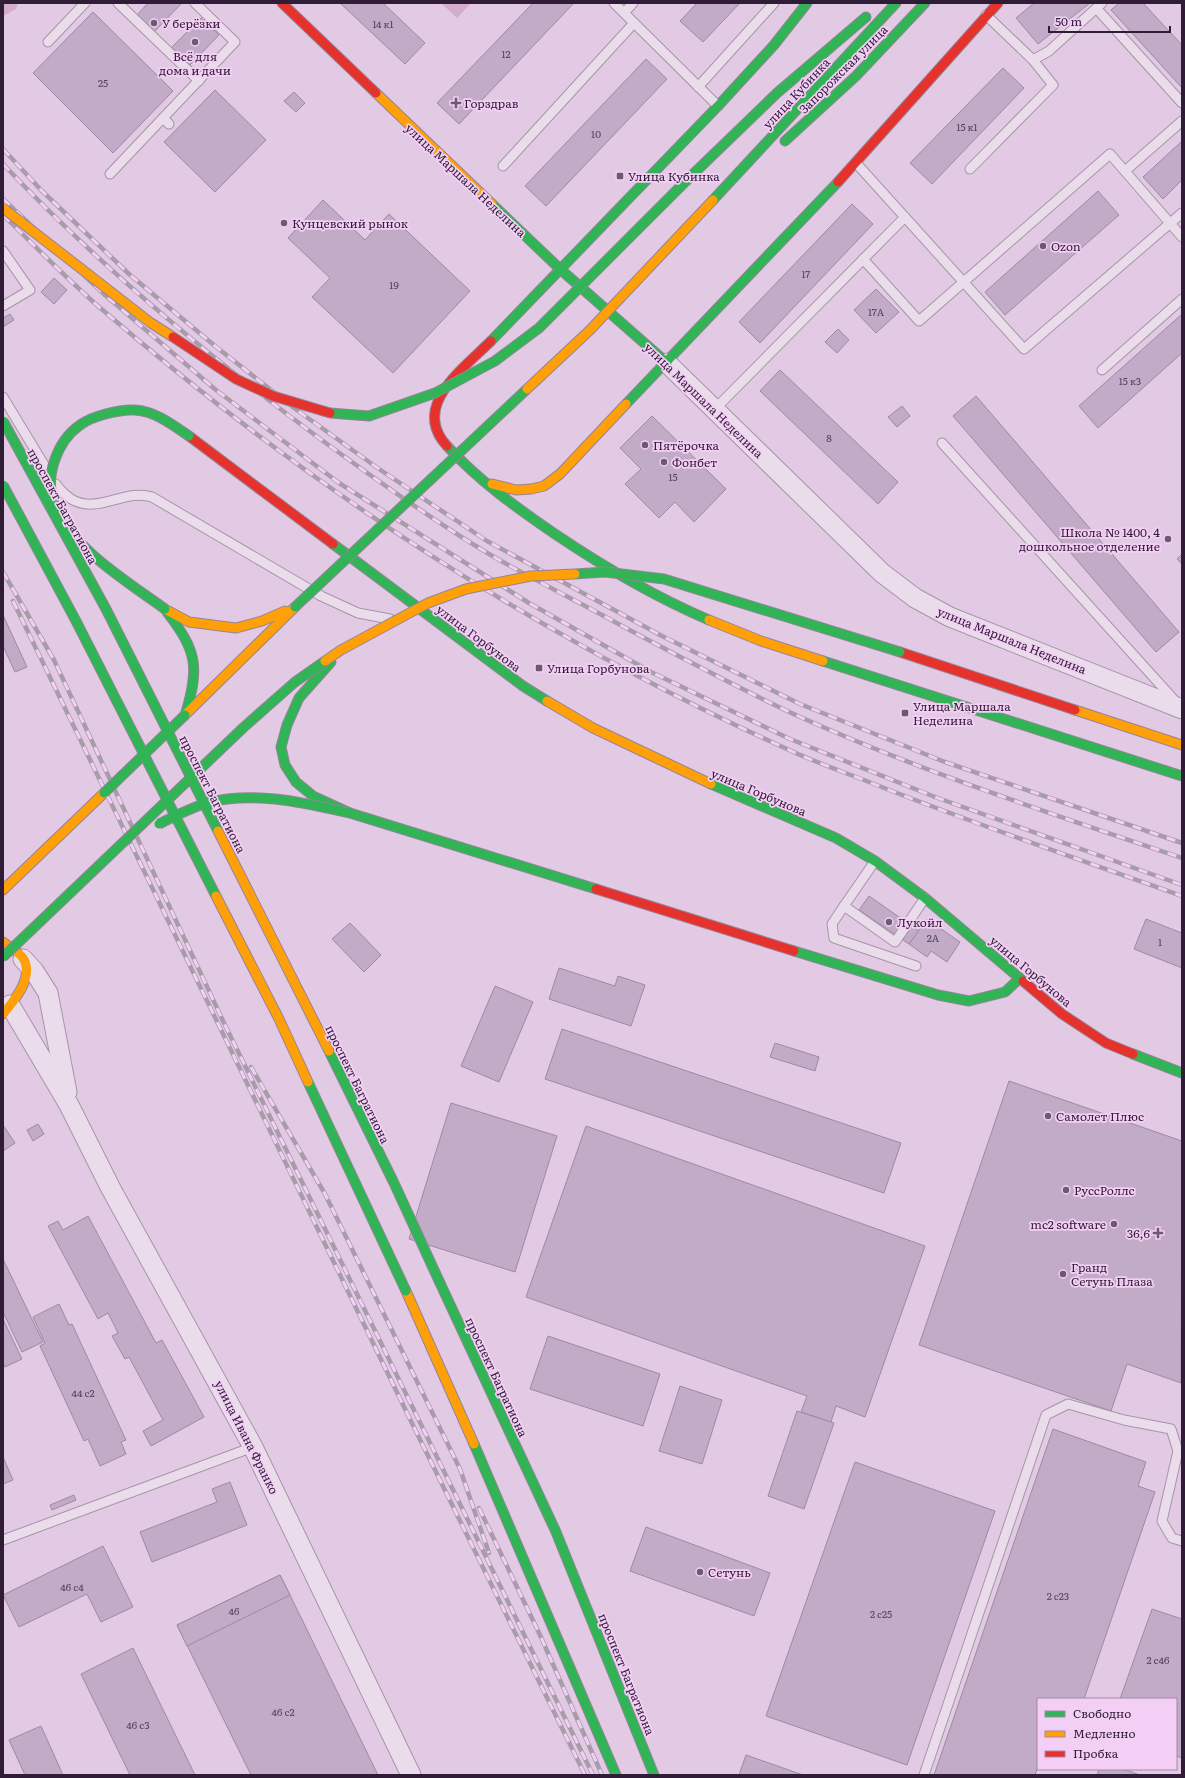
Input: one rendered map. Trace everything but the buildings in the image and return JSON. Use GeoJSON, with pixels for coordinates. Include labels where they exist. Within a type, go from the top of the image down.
{"type":"FeatureCollection","features":[{"type":"Feature","properties":{"kind":"main road","name":"улица Маршала Неделина"},"geometry":{"type":"LineString","coordinates":[[282,3],[560,269],[667,363]]}},
{"type":"Feature","properties":{"kind":"main road"},"geometry":{"type":"LineString","coordinates":[[807,3],[774,45],[718,106],[445,388],[435,404],[434,423],[441,439],[455,457],[545,528],[659,598],[711,622],[761,641],[848,670],[1182,776]]}},
{"type":"Feature","properties":{"kind":"main road","name":"улица Кубинка"},"geometry":{"type":"LineString","coordinates":[[3,890],[295,607],[590,330],[736,177],[896,3]]}},
{"type":"Feature","properties":{"kind":"main road","name":"Запорожская улица"},"geometry":{"type":"LineString","coordinates":[[736,177],[774,150],[823,108],[856,76],[925,3]]}},
{"type":"Feature","properties":{"kind":"main road"},"geometry":{"type":"LineString","coordinates":[[481,479],[497,487],[522,490],[542,488],[560,474],[856,163],[998,3]]}},
{"type":"Feature","properties":{"kind":"main road"},"geometry":{"type":"LineString","coordinates":[[3,208],[151,323],[236,379],[273,396],[323,412],[369,416],[435,392],[495,361],[539,328],[688,179],[777,93],[871,13]]}},
{"type":"Feature","properties":{"kind":"main road","name":"улица Горбунова"},"geometry":{"type":"LineString","coordinates":[[164,609],[82,544],[65,524],[54,503],[50,479],[56,454],[76,428],[103,414],[135,410],[162,418],[189,436],[323,535],[523,686],[593,728],[705,782],[836,838],[875,861],[925,898],[1062,1014],[1106,1043],[1182,1073]]}},
{"type":"Feature","properties":{"kind":"main road","name":"проспект Багратиона"},"geometry":{"type":"LineString","coordinates":[[3,421],[106,609],[394,1183],[556,1532],[654,1775]]}},
{"type":"Feature","properties":{"kind":"main road"},"geometry":{"type":"LineString","coordinates":[[544,497],[560,474]]}},
{"type":"Feature","properties":{"kind":"main road"},"geometry":{"type":"LineString","coordinates":[[3,485],[80,628],[280,1018],[459,1409],[616,1775]]}},
{"type":"Feature","properties":{"kind":"main road"},"geometry":{"type":"LineString","coordinates":[[539,509],[537,516],[545,528]]}},
{"type":"Feature","properties":{"kind":"main road"},"geometry":{"type":"LineString","coordinates":[[3,957],[244,727],[295,682],[342,650],[428,603],[466,589],[531,576],[605,572],[664,580],[726,597],[900,652],[1182,745]]}},
{"type":"Feature","properties":{"kind":"main road"},"geometry":{"type":"LineString","coordinates":[[164,609],[189,622],[236,628],[262,621],[295,607]]}},
{"type":"Feature","properties":{"kind":"main road"},"geometry":{"type":"LineString","coordinates":[[164,609],[182,630],[192,654],[195,669],[194,688],[185,714]]}},
{"type":"Feature","properties":{"kind":"main road"},"geometry":{"type":"LineString","coordinates":[[342,650],[299,698],[287,725],[281,747],[286,765],[296,782],[313,796],[350,813]]}},
{"type":"Feature","properties":{"kind":"main road"},"geometry":{"type":"LineString","coordinates":[[90,874],[140,836],[181,812],[223,799],[246,796],[278,797],[350,813],[938,995],[969,1001],[1005,992],[1020,978]]}},
{"type":"Feature","properties":{"kind":"main road","name":"улица Ивана Франко"},"geometry":{"type":"LineString","coordinates":[[3,942],[23,959],[26,969],[25,980],[6,1004]]}},
{"type":"Feature","properties":{"kind":"street","name":"улица Маршала Неделина"},"geometry":{"type":"LineString","coordinates":[[667,363],[882,573],[915,598],[950,617],[1182,709]]}},
{"type":"Feature","properties":{"kind":"street","name":"улица Ивана Франко"},"geometry":{"type":"LineString","coordinates":[[23,959],[34,971],[48,993],[69,1105]]}},
{"type":"Feature","properties":{"kind":"street","name":"улица Ивана Франко"},"geometry":{"type":"LineString","coordinates":[[6,1004],[69,1105],[110,1187],[254,1447],[411,1775]]}},
{"type":"Feature","properties":{"kind":"lane"},"geometry":{"type":"LineString","coordinates":[[48,42],[85,3]]}},
{"type":"Feature","properties":{"kind":"lane"},"geometry":{"type":"LineString","coordinates":[[110,174],[166,121],[199,81],[235,42],[195,3]]}},
{"type":"Feature","properties":{"kind":"lane"},"geometry":{"type":"LineString","coordinates":[[614,3],[718,106]]}},
{"type":"Feature","properties":{"kind":"lane"},"geometry":{"type":"LineString","coordinates":[[624,13],[633,3]]}},
{"type":"Feature","properties":{"kind":"lane"},"geometry":{"type":"LineString","coordinates":[[698,87],[774,3]]}},
{"type":"Feature","properties":{"kind":"lane"},"geometry":{"type":"LineString","coordinates":[[123,5],[199,81]]}},
{"type":"Feature","properties":{"kind":"lane"},"geometry":{"type":"LineString","coordinates":[[1033,60],[1049,51],[1099,6],[1182,103]]}},
{"type":"Feature","properties":{"kind":"lane"},"geometry":{"type":"LineString","coordinates":[[970,170],[1053,85],[1033,60],[986,15]]}},
{"type":"Feature","properties":{"kind":"lane"},"geometry":{"type":"LineString","coordinates":[[503,166],[634,23]]}},
{"type":"Feature","properties":{"kind":"lane"},"geometry":{"type":"LineString","coordinates":[[1126,171],[1182,121]]}},
{"type":"Feature","properties":{"kind":"lane"},"geometry":{"type":"LineString","coordinates":[[863,259],[919,321],[1110,154],[1182,237]]}},
{"type":"Feature","properties":{"kind":"lane"},"geometry":{"type":"LineString","coordinates":[[856,163],[1024,349],[1182,213]]}},
{"type":"Feature","properties":{"kind":"lane"},"geometry":{"type":"LineString","coordinates":[[715,409],[905,217]]}},
{"type":"Feature","properties":{"kind":"lane"},"geometry":{"type":"LineString","coordinates":[[3,252],[30,290],[3,306]]}},
{"type":"Feature","properties":{"kind":"lane"},"geometry":{"type":"LineString","coordinates":[[1102,370],[1182,299]]}},
{"type":"Feature","properties":{"kind":"lane"},"geometry":{"type":"LineString","coordinates":[[3,398],[59,490],[76,501],[95,505],[142,494],[152,497],[321,596],[358,613],[407,622],[426,613]]}},
{"type":"Feature","properties":{"kind":"lane"},"geometry":{"type":"LineString","coordinates":[[942,443],[1182,709]]}},
{"type":"Feature","properties":{"kind":"lane"},"geometry":{"type":"LineString","coordinates":[[875,861],[832,924],[834,938],[916,966]]}},
{"type":"Feature","properties":{"kind":"lane"},"geometry":{"type":"LineString","coordinates":[[844,906],[895,942],[925,898]]}},
{"type":"Feature","properties":{"kind":"lane"},"geometry":{"type":"LineString","coordinates":[[924,1775],[1046,1415],[1068,1404],[1124,1420],[1171,1429],[1178,1451],[1162,1521],[1172,1538],[1182,1541]]}},
{"type":"Feature","properties":{"kind":"lane"},"geometry":{"type":"LineString","coordinates":[[3,1540],[254,1447]]}},
{"type":"Feature","properties":{"kind":"shaded area"},"geometry":{"type":"Polygon","coordinates":[[[3,3],[18,3],[16,9],[3,16],[3,3]]]}},
{"type":"Feature","properties":{"kind":"shaded area"},"geometry":{"type":"Polygon","coordinates":[[[441,3],[471,3],[457,18],[441,3]]]}},
{"type":"Feature","properties":{"kind":"railway"},"geometry":{"type":"LineString","coordinates":[[3,149],[42,191],[129,274],[215,346],[294,408],[379,469],[487,541],[662,636],[800,704],[945,762],[1182,843]]}},
{"type":"Feature","properties":{"kind":"railway"},"geometry":{"type":"LineString","coordinates":[[3,164],[78,239],[197,344],[280,409],[382,484],[484,551],[518,571],[688,661],[798,716],[892,756],[988,792],[1182,858]]}},
{"type":"Feature","properties":{"kind":"railway"},"geometry":{"type":"LineString","coordinates":[[3,199],[105,295],[216,390],[339,483],[529,603],[651,672],[790,739],[935,797],[1182,885]]}},
{"type":"Feature","properties":{"kind":"railway"},"geometry":{"type":"LineString","coordinates":[[3,215],[98,306],[177,372],[258,435],[341,495],[426,552],[514,606],[603,657],[694,705],[806,758],[982,825],[1182,896]]}},
{"type":"Feature","properties":{"kind":"railway"},"geometry":{"type":"LineString","coordinates":[[3,572],[54,660],[224,1023],[593,1775]]}},
{"type":"Feature","properties":{"kind":"railway"},"geometry":{"type":"LineString","coordinates":[[13,601],[406,1411],[585,1775]]}},
{"type":"Feature","properties":{"kind":"railway"},"geometry":{"type":"LineString","coordinates":[[251,1067],[325,1194],[460,1469],[489,1553]]}},
{"type":"Feature","properties":{"kind":"railway"},"geometry":{"type":"LineString","coordinates":[[479,1508],[540,1635],[602,1775]]}},
{"type":"Feature","properties":{"kind":"traffic: fast"},"geometry":{"type":"LineString","coordinates":[[491,341],[718,106],[774,45],[807,3]]}},
{"type":"Feature","properties":{"kind":"traffic: fast"},"geometry":{"type":"LineString","coordinates":[[713,200],[896,3]]}},
{"type":"Feature","properties":{"kind":"traffic: fast"},"geometry":{"type":"LineString","coordinates":[[785,141],[856,76],[925,3]]}},
{"type":"Feature","properties":{"kind":"traffic: fast"},"geometry":{"type":"LineString","coordinates":[[688,179],[777,93],[866,17]]}},
{"type":"Feature","properties":{"kind":"traffic: fast"},"geometry":{"type":"LineString","coordinates":[[330,413],[369,416],[435,393],[495,361],[539,328],[688,179]]}},
{"type":"Feature","properties":{"kind":"traffic: fast"},"geometry":{"type":"LineString","coordinates":[[626,404],[838,182]]}},
{"type":"Feature","properties":{"kind":"traffic: fast"},"geometry":{"type":"LineString","coordinates":[[492,204],[560,269],[667,363]]}},
{"type":"Feature","properties":{"kind":"traffic: fast"},"geometry":{"type":"LineString","coordinates":[[295,607],[527,389]]}},
{"type":"Feature","properties":{"kind":"traffic: fast"},"geometry":{"type":"LineString","coordinates":[[165,609],[118,576],[73,535],[62,520],[54,504],[51,494],[52,471],[59,450],[72,432],[85,422],[106,414],[129,410],[150,413],[164,419],[189,436]]}},
{"type":"Feature","properties":{"kind":"traffic: fast"},"geometry":{"type":"LineString","coordinates":[[3,421],[106,609],[218,831]]}},
{"type":"Feature","properties":{"kind":"traffic: fast"},"geometry":{"type":"LineString","coordinates":[[447,446],[485,482],[555,534],[630,581],[669,602],[709,620]]}},
{"type":"Feature","properties":{"kind":"traffic: fast"},"geometry":{"type":"LineString","coordinates":[[3,485],[76,621],[216,896]]}},
{"type":"Feature","properties":{"kind":"traffic: fast"},"geometry":{"type":"LineString","coordinates":[[333,544],[523,686],[547,701]]}},
{"type":"Feature","properties":{"kind":"traffic: fast"},"geometry":{"type":"LineString","coordinates":[[575,574],[605,572],[664,579],[900,652]]}},
{"type":"Feature","properties":{"kind":"traffic: fast"},"geometry":{"type":"LineString","coordinates":[[167,612],[184,637],[193,659],[193,682],[186,712]]}},
{"type":"Feature","properties":{"kind":"traffic: fast"},"geometry":{"type":"LineString","coordinates":[[3,957],[244,727],[295,682],[325,661]]}},
{"type":"Feature","properties":{"kind":"traffic: fast"},"geometry":{"type":"LineString","coordinates":[[823,661],[1182,776]]}},
{"type":"Feature","properties":{"kind":"traffic: fast"},"geometry":{"type":"LineString","coordinates":[[331,662],[299,698],[287,725],[281,747],[285,765],[296,782],[313,796],[350,813],[596,889]]}},
{"type":"Feature","properties":{"kind":"traffic: fast"},"geometry":{"type":"LineString","coordinates":[[104,793],[185,715]]}},
{"type":"Feature","properties":{"kind":"traffic: fast"},"geometry":{"type":"LineString","coordinates":[[711,784],[836,838],[875,861],[925,898],[1023,981]]}},
{"type":"Feature","properties":{"kind":"traffic: fast"},"geometry":{"type":"LineString","coordinates":[[159,824],[203,804],[228,799],[245,798],[263,798],[298,802],[350,813]]}},
{"type":"Feature","properties":{"kind":"traffic: fast"},"geometry":{"type":"LineString","coordinates":[[794,951],[938,995],[969,1001],[1005,992],[1020,978]]}},
{"type":"Feature","properties":{"kind":"traffic: fast"},"geometry":{"type":"LineString","coordinates":[[329,1051],[394,1183],[440,1283]]}},
{"type":"Feature","properties":{"kind":"traffic: fast"},"geometry":{"type":"LineString","coordinates":[[1133,1054],[1182,1073]]}},
{"type":"Feature","properties":{"kind":"traffic: fast"},"geometry":{"type":"LineString","coordinates":[[308,1082],[406,1291]]}},
{"type":"Feature","properties":{"kind":"traffic: fast"},"geometry":{"type":"LineString","coordinates":[[440,1283],[556,1532],[654,1775]]}},
{"type":"Feature","properties":{"kind":"traffic: fast"},"geometry":{"type":"LineString","coordinates":[[474,1444],[616,1775]]}},
{"type":"Feature","properties":{"kind":"traffic: slow"},"geometry":{"type":"LineString","coordinates":[[376,93],[492,204]]}},
{"type":"Feature","properties":{"kind":"traffic: slow"},"geometry":{"type":"LineString","coordinates":[[527,389],[590,330],[713,200]]}},
{"type":"Feature","properties":{"kind":"traffic: slow"},"geometry":{"type":"LineString","coordinates":[[3,208],[151,323],[173,337]]}},
{"type":"Feature","properties":{"kind":"traffic: slow"},"geometry":{"type":"LineString","coordinates":[[492,484],[516,490],[544,486],[560,474],[626,404]]}},
{"type":"Feature","properties":{"kind":"traffic: slow"},"geometry":{"type":"LineString","coordinates":[[325,661],[341,650],[428,603],[466,589],[531,576],[575,574]]}},
{"type":"Feature","properties":{"kind":"traffic: slow"},"geometry":{"type":"LineString","coordinates":[[185,715],[295,607]]}},
{"type":"Feature","properties":{"kind":"traffic: slow"},"geometry":{"type":"LineString","coordinates":[[165,609],[189,622],[236,628],[262,621],[285,611]]}},
{"type":"Feature","properties":{"kind":"traffic: slow"},"geometry":{"type":"LineString","coordinates":[[709,620],[761,641],[823,661]]}},
{"type":"Feature","properties":{"kind":"traffic: slow"},"geometry":{"type":"LineString","coordinates":[[547,701],[593,728],[711,784]]}},
{"type":"Feature","properties":{"kind":"traffic: slow"},"geometry":{"type":"LineString","coordinates":[[1075,710],[1182,745]]}},
{"type":"Feature","properties":{"kind":"traffic: slow"},"geometry":{"type":"LineString","coordinates":[[3,890],[104,793]]}},
{"type":"Feature","properties":{"kind":"traffic: slow"},"geometry":{"type":"LineString","coordinates":[[218,831],[329,1051]]}},
{"type":"Feature","properties":{"kind":"traffic: slow"},"geometry":{"type":"LineString","coordinates":[[216,896],[279,1019],[308,1082]]}},
{"type":"Feature","properties":{"kind":"traffic: slow"},"geometry":{"type":"LineString","coordinates":[[3,942],[16,951],[23,958],[26,965],[25,980],[22,988],[3,1014]]}},
{"type":"Feature","properties":{"kind":"traffic: slow"},"geometry":{"type":"LineString","coordinates":[[406,1291],[474,1444]]}},
{"type":"Feature","properties":{"kind":"traffic: jam"},"geometry":{"type":"LineString","coordinates":[[282,3],[376,93]]}},
{"type":"Feature","properties":{"kind":"traffic: jam"},"geometry":{"type":"LineString","coordinates":[[838,182],[998,3]]}},
{"type":"Feature","properties":{"kind":"traffic: jam"},"geometry":{"type":"LineString","coordinates":[[173,337],[236,379],[273,396],[330,413]]}},
{"type":"Feature","properties":{"kind":"traffic: jam"},"geometry":{"type":"LineString","coordinates":[[447,446],[437,431],[434,417],[438,402],[445,389],[455,376],[491,341]]}},
{"type":"Feature","properties":{"kind":"traffic: jam"},"geometry":{"type":"LineString","coordinates":[[189,436],[333,544]]}},
{"type":"Feature","properties":{"kind":"traffic: jam"},"geometry":{"type":"LineString","coordinates":[[900,652],[1075,710]]}},
{"type":"Feature","properties":{"kind":"traffic: jam"},"geometry":{"type":"LineString","coordinates":[[596,889],[794,951]]}},
{"type":"Feature","properties":{"kind":"traffic: jam"},"geometry":{"type":"LineString","coordinates":[[1023,981],[1062,1014],[1106,1043],[1133,1054]]}},
{"type":"Feature","properties":{"kind":"place","name":"У берёзки"},"geometry":{"type":"Point","coordinates":[154,23]}},
{"type":"Feature","properties":{"kind":"place","name":"Всё для дома и дачи"},"geometry":{"type":"Point","coordinates":[195,42]}},
{"type":"Feature","properties":{"kind":"place","name":"Горздрав"},"geometry":{"type":"Point","coordinates":[456,103]}},
{"type":"Feature","properties":{"kind":"place","name":"Улица Кубинка"},"geometry":{"type":"Point","coordinates":[620,176]}},
{"type":"Feature","properties":{"kind":"place","name":"Кунцевский рынок"},"geometry":{"type":"Point","coordinates":[284,223]}},
{"type":"Feature","properties":{"kind":"place","name":"Ozon"},"geometry":{"type":"Point","coordinates":[1043,246]}},
{"type":"Feature","properties":{"kind":"place","name":"Пятёрочка"},"geometry":{"type":"Point","coordinates":[645,445]}},
{"type":"Feature","properties":{"kind":"place","name":"Фонбет"},"geometry":{"type":"Point","coordinates":[664,462]}},
{"type":"Feature","properties":{"kind":"place","name":"Школа № 1400, 4 дошкольное отделение"},"geometry":{"type":"Point","coordinates":[1168,539]}},
{"type":"Feature","properties":{"kind":"place","name":"Улица Горбунова"},"geometry":{"type":"Point","coordinates":[539,668]}},
{"type":"Feature","properties":{"kind":"place","name":"Улица Маршала Неделина"},"geometry":{"type":"Point","coordinates":[905,713]}},
{"type":"Feature","properties":{"kind":"place","name":"Лукойл"},"geometry":{"type":"Point","coordinates":[889,922]}},
{"type":"Feature","properties":{"kind":"place","name":"Самолет Плюс"},"geometry":{"type":"Point","coordinates":[1048,1116]}},
{"type":"Feature","properties":{"kind":"place","name":"РуссРоллс"},"geometry":{"type":"Point","coordinates":[1066,1190]}},
{"type":"Feature","properties":{"kind":"place","name":"mc2 software"},"geometry":{"type":"Point","coordinates":[1114,1224]}},
{"type":"Feature","properties":{"kind":"place","name":"36,6"},"geometry":{"type":"Point","coordinates":[1158,1233]}},
{"type":"Feature","properties":{"kind":"place","name":"Гранд Сетунь Плаза"},"geometry":{"type":"Point","coordinates":[1063,1274]}},
{"type":"Feature","properties":{"kind":"place","name":"Сетунь"},"geometry":{"type":"Point","coordinates":[700,1572]}}]}
